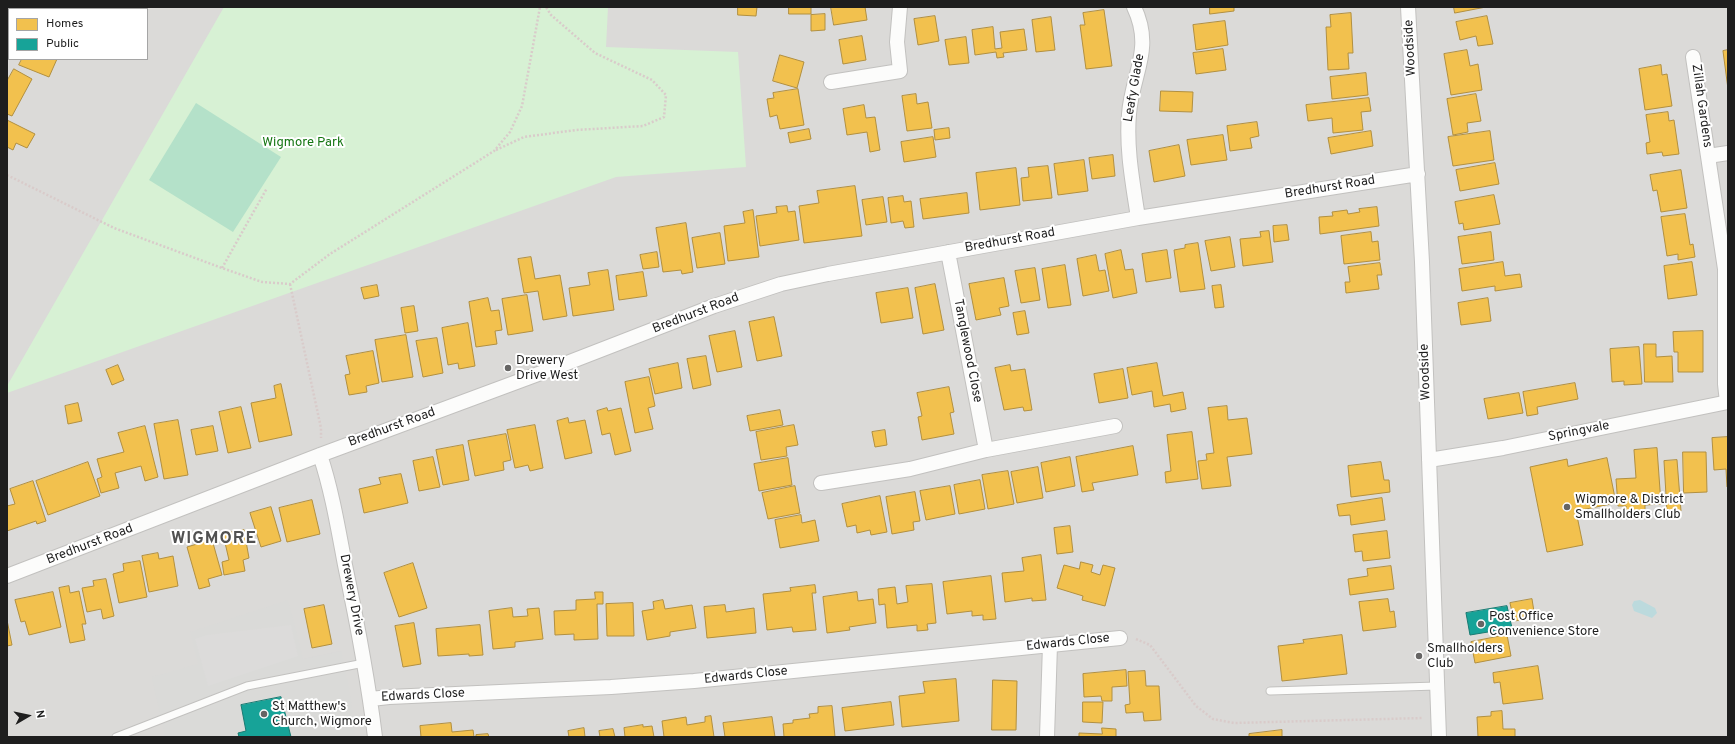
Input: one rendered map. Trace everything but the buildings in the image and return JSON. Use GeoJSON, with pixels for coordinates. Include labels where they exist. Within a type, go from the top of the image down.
{"type":"FeatureCollection","features":[{"type":"Feature","properties":{"kind":"street"},"geometry":{"type":"LineString","coordinates":[[831,82],[900,71],[897,42],[900,7]]}},
{"type":"Feature","properties":{"kind":"street","name":"Leafy Glade"},"geometry":{"type":"LineString","coordinates":[[1134,7],[1138,16],[1142,35],[1143,51],[1131,96],[1128,142],[1138,218]]}},
{"type":"Feature","properties":{"kind":"street","name":"Woodside"},"geometry":{"type":"LineString","coordinates":[[1408,7],[1418,174],[1439,737]]}},
{"type":"Feature","properties":{"kind":"street","name":"Zillah Gardens"},"geometry":{"type":"LineString","coordinates":[[1694,57],[1725,269],[1725,384],[1727,402]]}},
{"type":"Feature","properties":{"kind":"street","name":"Zillah Gardens"},"geometry":{"type":"LineString","coordinates":[[1708,156],[1728,153]]}},
{"type":"Feature","properties":{"kind":"street","name":"Bredhurst Road"},"geometry":{"type":"LineString","coordinates":[[7,576],[320,455],[753,292],[828,274],[1138,218],[1418,174]]}},
{"type":"Feature","properties":{"kind":"street","name":"Tanglewood Close"},"geometry":{"type":"LineString","coordinates":[[948,252],[986,450]]}},
{"type":"Feature","properties":{"kind":"street","name":"Springvale"},"geometry":{"type":"LineString","coordinates":[[1428,460],[1510,446],[1727,402]]}},
{"type":"Feature","properties":{"kind":"street"},"geometry":{"type":"LineString","coordinates":[[821,483],[910,469],[986,450],[1115,426]]}},
{"type":"Feature","properties":{"kind":"street","name":"Drewery Drive"},"geometry":{"type":"LineString","coordinates":[[320,455],[328,478],[371,699],[375,737]]}},
{"type":"Feature","properties":{"kind":"street","name":"Edwards Close"},"geometry":{"type":"LineString","coordinates":[[371,699],[417,695],[612,688],[1120,638]]}},
{"type":"Feature","properties":{"kind":"street"},"geometry":{"type":"LineString","coordinates":[[1047,737],[1050,645]]}},
{"type":"Feature","properties":{"kind":"lane"},"geometry":{"type":"LineString","coordinates":[[116,737],[247,686],[364,663]]}},
{"type":"Feature","properties":{"kind":"lane"},"geometry":{"type":"LineString","coordinates":[[1270,691],[1437,686]]}},
{"type":"Feature","properties":{"kind":"path"},"geometry":{"type":"LineString","coordinates":[[494,151],[510,132],[522,106],[540,7]]}},
{"type":"Feature","properties":{"kind":"path"},"geometry":{"type":"LineString","coordinates":[[7,175],[114,228],[262,282],[290,284],[330,254],[494,151],[524,137],[576,130],[643,126],[664,117],[666,95],[652,80],[594,53],[550,15],[546,7]]}},
{"type":"Feature","properties":{"kind":"path"},"geometry":{"type":"LineString","coordinates":[[222,268],[267,188]]}},
{"type":"Feature","properties":{"kind":"path"},"geometry":{"type":"LineString","coordinates":[[290,284],[321,428],[320,455]]}},
{"type":"Feature","properties":{"kind":"shaded area"},"geometry":{"type":"Polygon","coordinates":[[[7,7],[1728,7],[1728,737],[7,737],[7,7]]]}},
{"type":"Feature","properties":{"kind":"shaded area"},"geometry":{"type":"Polygon","coordinates":[[[288,600],[303,659],[341,651],[350,693],[355,737],[165,737],[152,677],[198,664],[190,632],[288,600]]]}},
{"type":"Feature","properties":{"kind":"shaded area"},"geometry":{"type":"Polygon","coordinates":[[[291,625],[298,656],[208,686],[195,639],[207,635],[291,625]]]}},
{"type":"Feature","properties":{"kind":"green space","name":"Wigmore Park"},"geometry":{"type":"Polygon","coordinates":[[[224,7],[608,7],[606,47],[738,52],[746,167],[616,177],[7,393],[7,386],[224,7]]]}},
{"type":"Feature","properties":{"kind":"green space"},"geometry":{"type":"Polygon","coordinates":[[[196,103],[281,157],[233,232],[149,180],[196,103]]]}},
{"type":"Feature","properties":{"kind":"water"},"geometry":{"type":"Polygon","coordinates":[[[1640,600],[1655,608],[1657,613],[1652,618],[1634,611],[1632,605],[1634,601],[1640,600]]]}},
{"type":"Feature","properties":{"kind":"place","name":"Drewery Drive West"},"geometry":{"type":"Point","coordinates":[508,368]}},
{"type":"Feature","properties":{"kind":"place","name":"Wigmore & District Smallholders Club"},"geometry":{"type":"Point","coordinates":[1567,507]}},
{"type":"Feature","properties":{"kind":"place","name":"Post Office Convenience Store"},"geometry":{"type":"Point","coordinates":[1481,624]}},
{"type":"Feature","properties":{"kind":"place","name":"Smallholders Club"},"geometry":{"type":"Point","coordinates":[1419,656]}},
{"type":"Feature","properties":{"kind":"place","name":"St Matthew's Church, Wigmore"},"geometry":{"type":"Point","coordinates":[264,714]}},
{"type":"Feature","properties":{"kind":"district","name":"WIGMORE"},"geometry":{"type":"Point","coordinates":[214,540]}}]}
